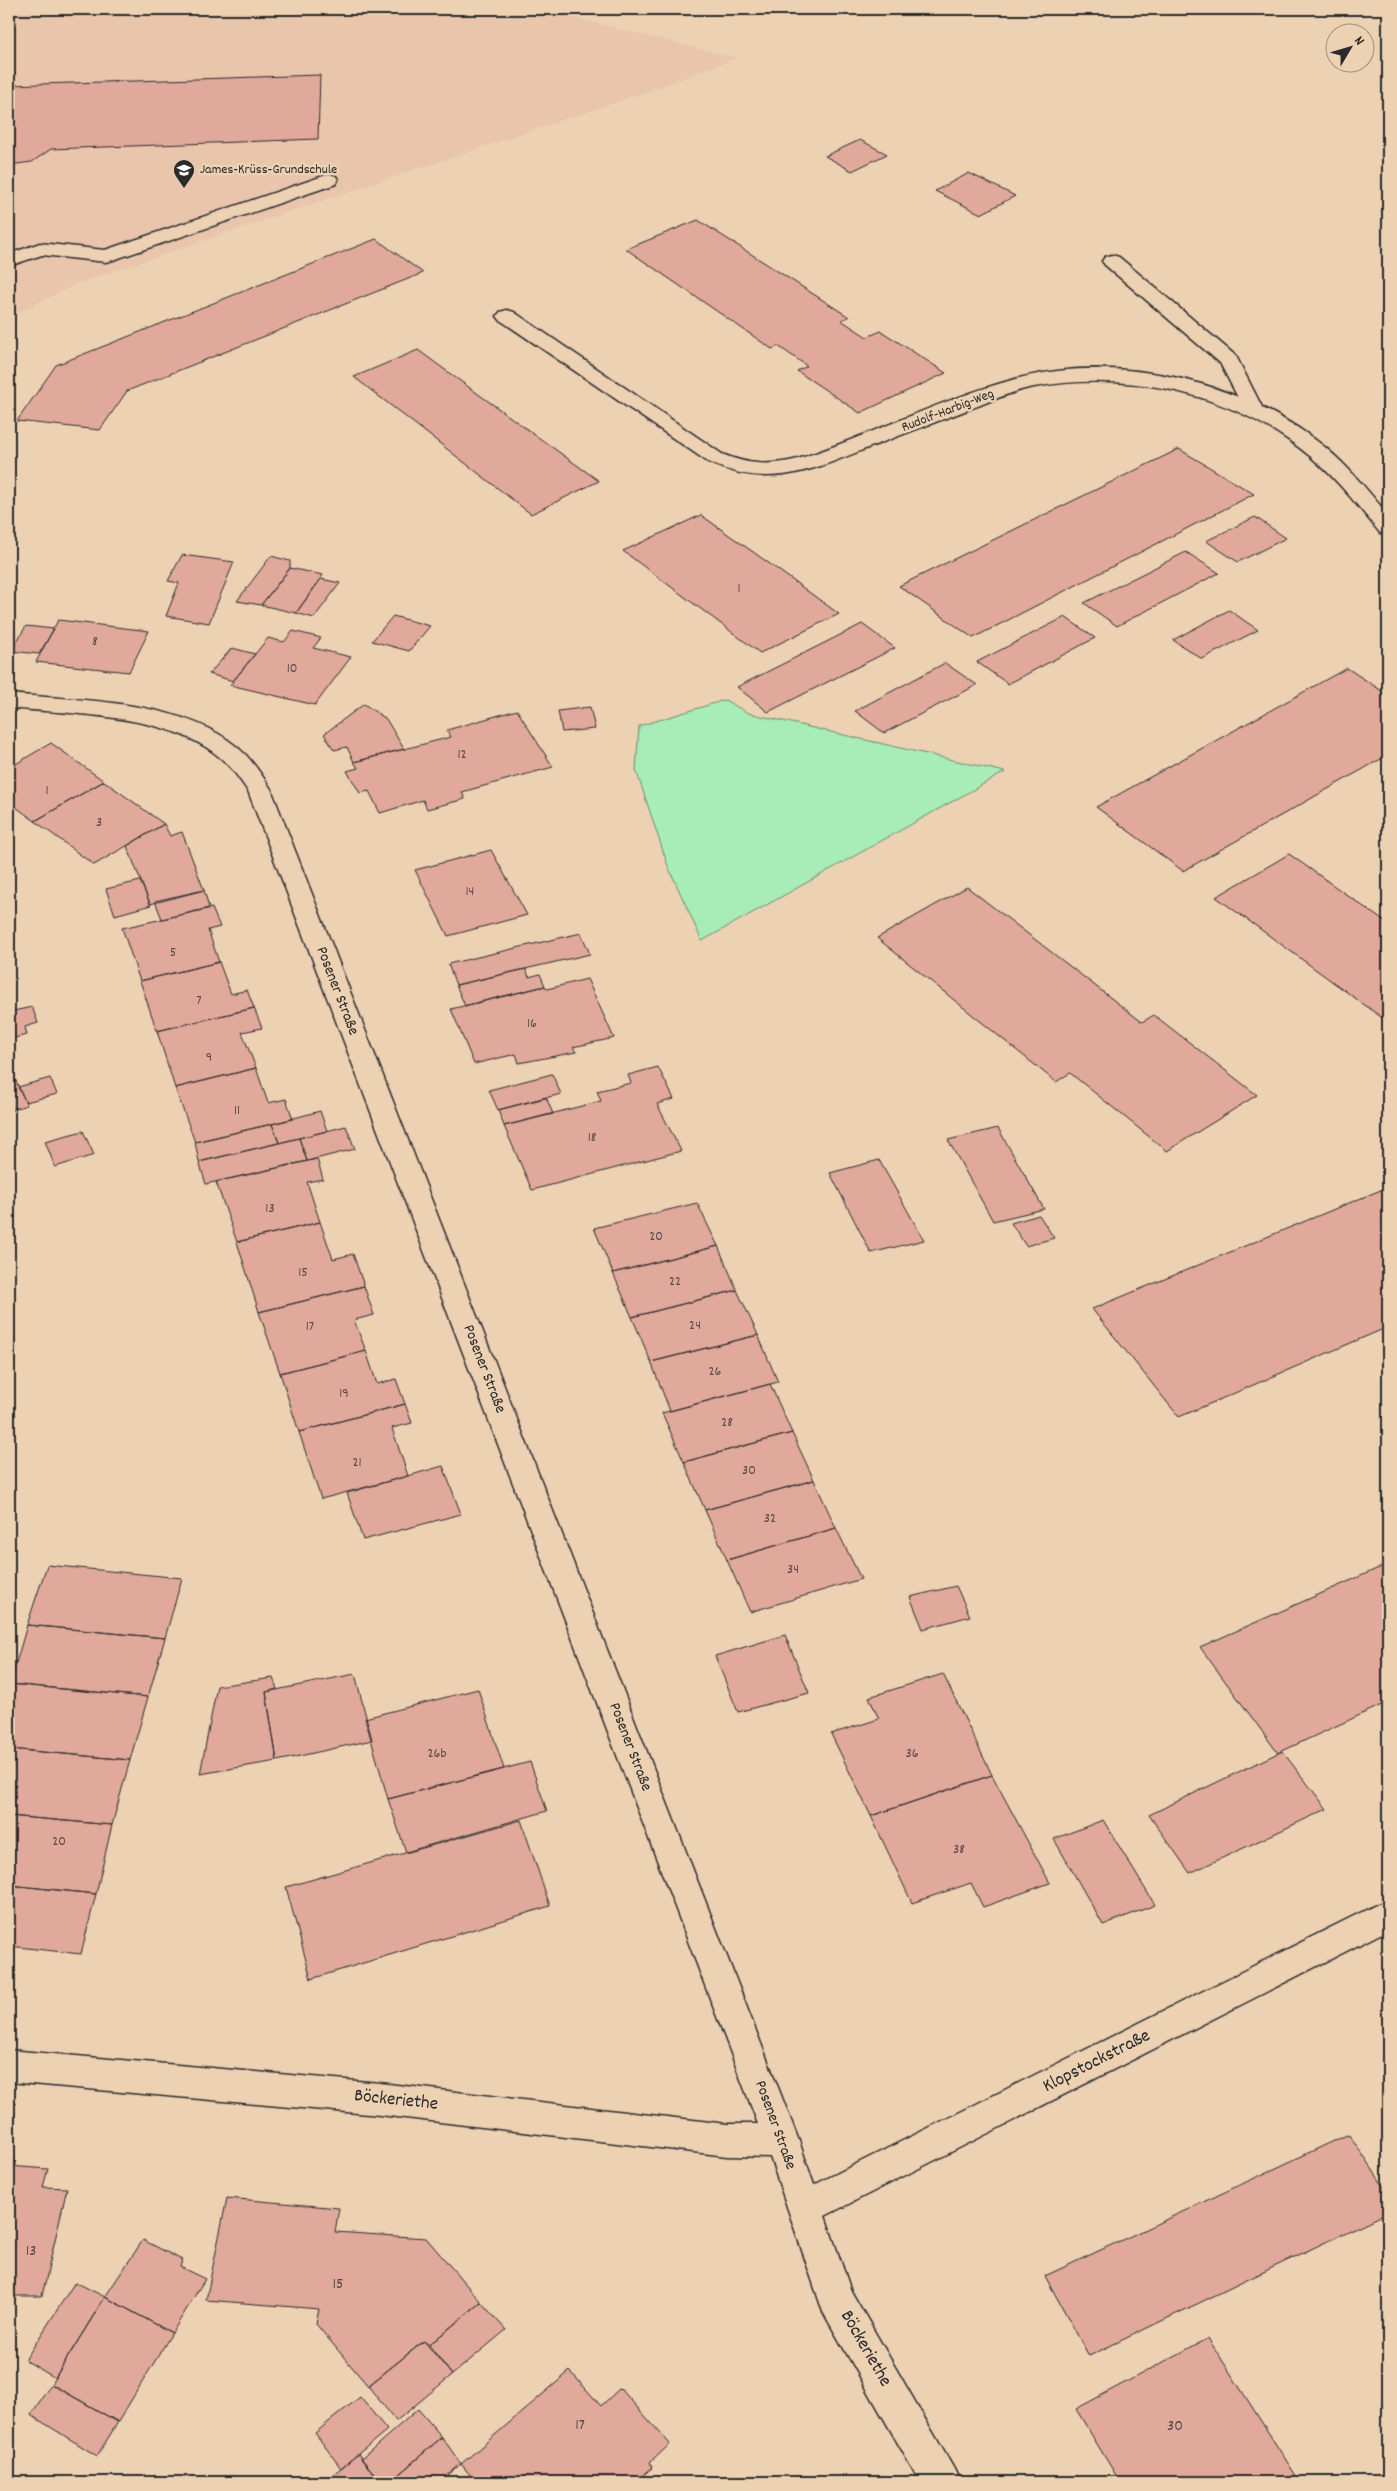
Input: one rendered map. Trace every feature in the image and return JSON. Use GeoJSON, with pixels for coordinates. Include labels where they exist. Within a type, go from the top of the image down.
{"type":"FeatureCollection","features":[{"type":"Feature","properties":{"kind":"street"},"geometry":{"type":"LineString","coordinates":[[9,260],[40,249],[106,256],[329,180]]}},
{"type":"Feature","properties":{"kind":"street"},"geometry":{"type":"LineString","coordinates":[[1112,261],[1229,360],[1254,411]]}},
{"type":"Feature","properties":{"kind":"street","name":"Rudolf-Harbig-Weg"},"geometry":{"type":"LineString","coordinates":[[507,316],[714,458],[739,469],[765,471],[808,463],[993,393],[1032,381],[1072,376],[1113,375],[1186,387],[1254,411],[1288,430],[1318,452],[1348,481],[1388,528]]}},
{"type":"Feature","properties":{"kind":"street","name":"Posener Straße"},"geometry":{"type":"LineString","coordinates":[[9,701],[131,713],[174,723],[207,738],[238,760],[259,789],[782,2141],[804,2208]]}},
{"type":"Feature","properties":{"kind":"street","name":"Klopstockstraße"},"geometry":{"type":"LineString","coordinates":[[804,2208],[1388,1914]]}},
{"type":"Feature","properties":{"kind":"street","name":"Böckeriethe"},"geometry":{"type":"LineString","coordinates":[[9,2066],[380,2099],[727,2140],[782,2141]]}},
{"type":"Feature","properties":{"kind":"street","name":"Böckeriethe"},"geometry":{"type":"LineString","coordinates":[[804,2208],[836,2299],[941,2482]]}},
{"type":"Feature","properties":{"kind":"shaded area","name":"James-Krüss-Grundschule"},"geometry":{"type":"Polygon","coordinates":[[[9,9],[559,9],[570,17],[736,58],[640,94],[78,283],[9,317],[9,9]]]}},
{"type":"Feature","properties":{"kind":"green space"},"geometry":{"type":"Polygon","coordinates":[[[725,700],[748,713],[1005,772],[702,941],[668,866],[636,770],[639,726],[725,700]]]}},
{"type":"Feature","properties":{"kind":"building"},"geometry":{"type":"Polygon","coordinates":[[[320,75],[318,139],[51,149],[32,162],[9,165],[9,85],[320,75]]]}},
{"type":"Feature","properties":{"kind":"building"},"geometry":{"type":"Polygon","coordinates":[[[860,140],[887,154],[852,171],[825,156],[860,140]]]}},
{"type":"Feature","properties":{"kind":"building"},"geometry":{"type":"Polygon","coordinates":[[[969,173],[1015,196],[981,214],[935,191],[969,173]]]}},
{"type":"Feature","properties":{"kind":"building"},"geometry":{"type":"Polygon","coordinates":[[[698,220],[849,317],[841,320],[867,337],[881,331],[946,373],[860,413],[797,371],[807,366],[778,346],[772,349],[626,249],[698,220]]]}},
{"type":"Feature","properties":{"kind":"building"},"geometry":{"type":"Polygon","coordinates":[[[376,239],[423,273],[127,391],[100,430],[17,421],[56,365],[376,239]]]}},
{"type":"Feature","properties":{"kind":"building"},"geometry":{"type":"Polygon","coordinates":[[[418,350],[599,481],[531,514],[354,377],[418,350]]]}},
{"type":"Feature","properties":{"kind":"building"},"geometry":{"type":"Polygon","coordinates":[[[1179,449],[1254,494],[973,638],[899,586],[1179,449]]]}},
{"type":"Feature","properties":{"kind":"building"},"geometry":{"type":"Polygon","coordinates":[[[701,515],[839,614],[760,653],[623,551],[701,515]]]}},
{"type":"Feature","properties":{"kind":"building"},"geometry":{"type":"Polygon","coordinates":[[[1255,517],[1286,538],[1238,562],[1206,541],[1255,517]]]}},
{"type":"Feature","properties":{"kind":"building"},"geometry":{"type":"Polygon","coordinates":[[[1186,552],[1219,573],[1117,626],[1084,603],[1186,552]]]}},
{"type":"Feature","properties":{"kind":"building"},"geometry":{"type":"Polygon","coordinates":[[[182,555],[234,562],[209,623],[166,616],[179,583],[168,581],[182,555]]]}},
{"type":"Feature","properties":{"kind":"building"},"geometry":{"type":"Polygon","coordinates":[[[271,556],[290,561],[290,568],[261,605],[237,601],[271,556]]]}},
{"type":"Feature","properties":{"kind":"building"},"geometry":{"type":"Polygon","coordinates":[[[290,568],[323,575],[296,613],[261,605],[290,568]]]}},
{"type":"Feature","properties":{"kind":"building"},"geometry":{"type":"Polygon","coordinates":[[[321,579],[340,583],[314,618],[296,613],[321,579]]]}},
{"type":"Feature","properties":{"kind":"building"},"geometry":{"type":"Polygon","coordinates":[[[1229,610],[1258,630],[1202,659],[1173,640],[1229,610]]]}},
{"type":"Feature","properties":{"kind":"building"},"geometry":{"type":"Polygon","coordinates":[[[393,616],[430,626],[409,651],[372,641],[393,616]]]}},
{"type":"Feature","properties":{"kind":"building"},"geometry":{"type":"Polygon","coordinates":[[[1065,617],[1095,638],[1008,684],[977,662],[1065,617]]]}},
{"type":"Feature","properties":{"kind":"building"},"geometry":{"type":"Polygon","coordinates":[[[58,620],[149,631],[129,672],[36,662],[58,620]]]}},
{"type":"Feature","properties":{"kind":"building"},"geometry":{"type":"Polygon","coordinates":[[[862,624],[895,648],[768,712],[737,687],[862,624]]]}},
{"type":"Feature","properties":{"kind":"building"},"geometry":{"type":"Polygon","coordinates":[[[26,626],[54,629],[39,654],[11,651],[26,626]]]}},
{"type":"Feature","properties":{"kind":"building"},"geometry":{"type":"Polygon","coordinates":[[[293,631],[321,638],[313,648],[351,657],[315,705],[230,685],[268,638],[284,642],[293,631]]]}},
{"type":"Feature","properties":{"kind":"building"},"geometry":{"type":"Polygon","coordinates":[[[232,648],[255,654],[233,681],[209,674],[232,648]]]}},
{"type":"Feature","properties":{"kind":"building"},"geometry":{"type":"Polygon","coordinates":[[[945,663],[977,685],[884,733],[855,711],[945,663]]]}},
{"type":"Feature","properties":{"kind":"building"},"geometry":{"type":"Polygon","coordinates":[[[1347,668],[1388,695],[1388,755],[1183,871],[1096,807],[1347,668]]]}},
{"type":"Feature","properties":{"kind":"building"},"geometry":{"type":"Polygon","coordinates":[[[364,704],[386,719],[404,749],[354,762],[347,747],[334,750],[324,734],[364,704]]]}},
{"type":"Feature","properties":{"kind":"building"},"geometry":{"type":"Polygon","coordinates":[[[590,707],[595,729],[562,732],[558,711],[590,707]]]}},
{"type":"Feature","properties":{"kind":"building"},"geometry":{"type":"Polygon","coordinates":[[[517,710],[553,767],[462,792],[465,799],[427,809],[423,800],[380,813],[369,791],[360,793],[347,771],[358,768],[354,762],[451,737],[447,730],[517,710]]]}},
{"type":"Feature","properties":{"kind":"building"},"geometry":{"type":"Polygon","coordinates":[[[51,743],[104,781],[35,821],[9,802],[9,768],[51,743]]]}},
{"type":"Feature","properties":{"kind":"building"},"geometry":{"type":"Polygon","coordinates":[[[104,781],[164,824],[94,865],[35,821],[104,781]]]}},
{"type":"Feature","properties":{"kind":"building"},"geometry":{"type":"Polygon","coordinates":[[[164,824],[170,836],[182,832],[204,890],[150,904],[127,846],[164,824]]]}},
{"type":"Feature","properties":{"kind":"building"},"geometry":{"type":"Polygon","coordinates":[[[491,850],[527,915],[448,936],[415,870],[491,850]]]}},
{"type":"Feature","properties":{"kind":"building"},"geometry":{"type":"Polygon","coordinates":[[[1289,854],[1388,924],[1388,1022],[1216,897],[1289,854]]]}},
{"type":"Feature","properties":{"kind":"building"},"geometry":{"type":"Polygon","coordinates":[[[140,881],[151,905],[115,915],[106,889],[140,881]]]}},
{"type":"Feature","properties":{"kind":"building"},"geometry":{"type":"Polygon","coordinates":[[[967,887],[1142,1022],[1154,1015],[1257,1095],[1167,1151],[1070,1073],[1056,1082],[877,938],[967,887]]]}},
{"type":"Feature","properties":{"kind":"building"},"geometry":{"type":"Polygon","coordinates":[[[204,890],[209,908],[162,919],[155,901],[204,890]]]}},
{"type":"Feature","properties":{"kind":"building"},"geometry":{"type":"Polygon","coordinates":[[[212,908],[220,927],[208,930],[219,962],[140,981],[122,928],[212,908]]]}},
{"type":"Feature","properties":{"kind":"building"},"geometry":{"type":"Polygon","coordinates":[[[581,933],[590,954],[456,985],[448,964],[581,933]]]}},
{"type":"Feature","properties":{"kind":"building"},"geometry":{"type":"Polygon","coordinates":[[[219,962],[231,994],[247,990],[254,1008],[157,1031],[140,981],[219,962]]]}},
{"type":"Feature","properties":{"kind":"building"},"geometry":{"type":"Polygon","coordinates":[[[526,969],[529,977],[540,974],[545,986],[465,1006],[456,985],[526,969]]]}},
{"type":"Feature","properties":{"kind":"building"},"geometry":{"type":"Polygon","coordinates":[[[587,979],[614,1038],[573,1047],[576,1052],[519,1063],[516,1054],[474,1064],[451,1009],[545,986],[547,989],[587,979]]]}},
{"type":"Feature","properties":{"kind":"building"},"geometry":{"type":"Polygon","coordinates":[[[32,1007],[38,1023],[25,1027],[27,1035],[9,1039],[9,1012],[32,1007]]]}},
{"type":"Feature","properties":{"kind":"building"},"geometry":{"type":"Polygon","coordinates":[[[254,1008],[262,1028],[242,1032],[256,1068],[175,1088],[157,1031],[254,1008]]]}},
{"type":"Feature","properties":{"kind":"building"},"geometry":{"type":"Polygon","coordinates":[[[9,1066],[27,1105],[9,1111],[9,1066]]]}},
{"type":"Feature","properties":{"kind":"building"},"geometry":{"type":"Polygon","coordinates":[[[658,1067],[674,1099],[657,1104],[681,1151],[532,1190],[504,1126],[601,1101],[597,1091],[631,1083],[628,1075],[658,1067]]]}},
{"type":"Feature","properties":{"kind":"building"},"geometry":{"type":"Polygon","coordinates":[[[256,1068],[268,1103],[286,1099],[293,1119],[195,1142],[175,1088],[256,1068]]]}},
{"type":"Feature","properties":{"kind":"building"},"geometry":{"type":"Polygon","coordinates":[[[552,1074],[561,1094],[498,1110],[489,1090],[552,1074]]]}},
{"type":"Feature","properties":{"kind":"building"},"geometry":{"type":"Polygon","coordinates":[[[50,1078],[57,1094],[26,1102],[18,1087],[50,1078]]]}},
{"type":"Feature","properties":{"kind":"building"},"geometry":{"type":"Polygon","coordinates":[[[546,1097],[553,1114],[504,1126],[498,1110],[546,1097]]]}},
{"type":"Feature","properties":{"kind":"building"},"geometry":{"type":"Polygon","coordinates":[[[320,1111],[327,1131],[279,1143],[272,1124],[320,1111]]]}},
{"type":"Feature","properties":{"kind":"building"},"geometry":{"type":"Polygon","coordinates":[[[272,1124],[279,1143],[199,1162],[195,1142],[272,1124]]]}},
{"type":"Feature","properties":{"kind":"building"},"geometry":{"type":"Polygon","coordinates":[[[346,1126],[355,1149],[307,1161],[299,1138],[346,1126]]]}},
{"type":"Feature","properties":{"kind":"building"},"geometry":{"type":"Polygon","coordinates":[[[998,1128],[1044,1209],[993,1221],[948,1140],[998,1128]]]}},
{"type":"Feature","properties":{"kind":"building"},"geometry":{"type":"Polygon","coordinates":[[[83,1131],[94,1155],[55,1167],[45,1141],[83,1131]]]}},
{"type":"Feature","properties":{"kind":"building"},"geometry":{"type":"Polygon","coordinates":[[[299,1138],[307,1161],[206,1184],[199,1162],[299,1138]]]}},
{"type":"Feature","properties":{"kind":"building"},"geometry":{"type":"Polygon","coordinates":[[[317,1159],[323,1179],[307,1182],[320,1222],[237,1242],[216,1182],[317,1159]]]}},
{"type":"Feature","properties":{"kind":"building"},"geometry":{"type":"Polygon","coordinates":[[[879,1160],[924,1240],[871,1253],[830,1173],[879,1160]]]}},
{"type":"Feature","properties":{"kind":"building"},"geometry":{"type":"Polygon","coordinates":[[[1388,1187],[1388,1327],[1179,1417],[1092,1309],[1388,1187]]]}},
{"type":"Feature","properties":{"kind":"building"},"geometry":{"type":"Polygon","coordinates":[[[697,1203],[718,1246],[613,1273],[594,1228],[697,1203]]]}},
{"type":"Feature","properties":{"kind":"building"},"geometry":{"type":"Polygon","coordinates":[[[1039,1215],[1054,1238],[1026,1246],[1011,1223],[1039,1215]]]}},
{"type":"Feature","properties":{"kind":"building"},"geometry":{"type":"Polygon","coordinates":[[[320,1222],[333,1259],[353,1254],[364,1286],[259,1312],[237,1242],[320,1222]]]}},
{"type":"Feature","properties":{"kind":"building"},"geometry":{"type":"Polygon","coordinates":[[[718,1246],[737,1290],[632,1317],[613,1273],[718,1246]]]}},
{"type":"Feature","properties":{"kind":"building"},"geometry":{"type":"Polygon","coordinates":[[[364,1286],[374,1315],[354,1320],[366,1351],[280,1373],[259,1312],[364,1286]]]}},
{"type":"Feature","properties":{"kind":"building"},"geometry":{"type":"Polygon","coordinates":[[[737,1290],[758,1335],[651,1362],[632,1317],[737,1290]]]}},
{"type":"Feature","properties":{"kind":"building"},"geometry":{"type":"Polygon","coordinates":[[[758,1335],[778,1382],[670,1411],[651,1362],[758,1335]]]}},
{"type":"Feature","properties":{"kind":"building"},"geometry":{"type":"Polygon","coordinates":[[[366,1351],[377,1384],[396,1379],[405,1404],[299,1432],[280,1373],[366,1351]]]}},
{"type":"Feature","properties":{"kind":"building"},"geometry":{"type":"Polygon","coordinates":[[[770,1384],[792,1433],[684,1462],[662,1413],[770,1384]]]}},
{"type":"Feature","properties":{"kind":"building"},"geometry":{"type":"Polygon","coordinates":[[[405,1404],[412,1423],[392,1428],[408,1476],[321,1499],[299,1432],[405,1404]]]}},
{"type":"Feature","properties":{"kind":"building"},"geometry":{"type":"Polygon","coordinates":[[[792,1433],[814,1480],[705,1510],[684,1462],[792,1433]]]}},
{"type":"Feature","properties":{"kind":"building"},"geometry":{"type":"Polygon","coordinates":[[[443,1466],[461,1514],[363,1540],[347,1493],[443,1466]]]}},
{"type":"Feature","properties":{"kind":"building"},"geometry":{"type":"Polygon","coordinates":[[[814,1480],[836,1528],[727,1560],[705,1510],[814,1480]]]}},
{"type":"Feature","properties":{"kind":"building"},"geometry":{"type":"Polygon","coordinates":[[[836,1528],[861,1579],[750,1612],[727,1560],[836,1528]]]}},
{"type":"Feature","properties":{"kind":"building"},"geometry":{"type":"Polygon","coordinates":[[[1388,1564],[1388,1702],[1278,1753],[1200,1647],[1388,1564]]]}},
{"type":"Feature","properties":{"kind":"building"},"geometry":{"type":"Polygon","coordinates":[[[47,1565],[182,1578],[165,1638],[27,1625],[47,1565]]]}},
{"type":"Feature","properties":{"kind":"building"},"geometry":{"type":"Polygon","coordinates":[[[956,1586],[970,1616],[923,1629],[910,1597],[956,1586]]]}},
{"type":"Feature","properties":{"kind":"building"},"geometry":{"type":"Polygon","coordinates":[[[27,1625],[165,1638],[148,1697],[10,1684],[27,1625]]]}},
{"type":"Feature","properties":{"kind":"building"},"geometry":{"type":"Polygon","coordinates":[[[785,1635],[809,1693],[738,1712],[715,1656],[785,1635]]]}},
{"type":"Feature","properties":{"kind":"building"},"geometry":{"type":"Polygon","coordinates":[[[355,1674],[372,1740],[277,1761],[266,1692],[355,1674]]]}},
{"type":"Feature","properties":{"kind":"building"},"geometry":{"type":"Polygon","coordinates":[[[943,1674],[992,1775],[871,1816],[831,1734],[879,1719],[869,1697],[943,1674]]]}},
{"type":"Feature","properties":{"kind":"building"},"geometry":{"type":"Polygon","coordinates":[[[273,1678],[277,1689],[266,1692],[277,1761],[200,1774],[217,1686],[273,1678]]]}},
{"type":"Feature","properties":{"kind":"building"},"geometry":{"type":"Polygon","coordinates":[[[10,1684],[148,1697],[130,1760],[9,1749],[10,1684]]]}},
{"type":"Feature","properties":{"kind":"building"},"geometry":{"type":"Polygon","coordinates":[[[478,1689],[504,1769],[388,1799],[365,1718],[478,1689]]]}},
{"type":"Feature","properties":{"kind":"building"},"geometry":{"type":"Polygon","coordinates":[[[9,1749],[130,1760],[112,1825],[9,1816],[9,1749]]]}},
{"type":"Feature","properties":{"kind":"building"},"geometry":{"type":"Polygon","coordinates":[[[1282,1751],[1327,1809],[1190,1873],[1149,1815],[1282,1751]]]}},
{"type":"Feature","properties":{"kind":"building"},"geometry":{"type":"Polygon","coordinates":[[[530,1762],[547,1811],[406,1852],[388,1799],[530,1762]]]}},
{"type":"Feature","properties":{"kind":"building"},"geometry":{"type":"Polygon","coordinates":[[[992,1775],[1050,1883],[983,1907],[971,1883],[912,1903],[871,1816],[992,1775]]]}},
{"type":"Feature","properties":{"kind":"building"},"geometry":{"type":"Polygon","coordinates":[[[9,1816],[112,1825],[96,1894],[9,1885],[9,1816]]]}},
{"type":"Feature","properties":{"kind":"building"},"geometry":{"type":"Polygon","coordinates":[[[521,1820],[550,1906],[311,1979],[286,1887],[521,1820]]]}},
{"type":"Feature","properties":{"kind":"building"},"geometry":{"type":"Polygon","coordinates":[[[1103,1820],[1155,1905],[1103,1925],[1054,1839],[1103,1820]]]}},
{"type":"Feature","properties":{"kind":"building"},"geometry":{"type":"Polygon","coordinates":[[[9,1885],[96,1894],[81,1954],[9,1946],[9,1885]]]}},
{"type":"Feature","properties":{"kind":"building"},"geometry":{"type":"Polygon","coordinates":[[[1349,2134],[1388,2193],[1388,2212],[1089,2356],[1045,2276],[1349,2134]]]}},
{"type":"Feature","properties":{"kind":"building"},"geometry":{"type":"Polygon","coordinates":[[[9,2166],[48,2169],[43,2187],[67,2188],[42,2296],[9,2296],[9,2166]]]}},
{"type":"Feature","properties":{"kind":"building"},"geometry":{"type":"Polygon","coordinates":[[[227,2198],[339,2208],[335,2232],[426,2238],[481,2302],[429,2345],[424,2341],[368,2386],[316,2324],[319,2309],[206,2300],[227,2198]]]}},
{"type":"Feature","properties":{"kind":"building"},"geometry":{"type":"Polygon","coordinates":[[[143,2240],[182,2260],[180,2267],[205,2279],[172,2333],[105,2297],[143,2240]]]}},
{"type":"Feature","properties":{"kind":"building"},"geometry":{"type":"Polygon","coordinates":[[[75,2282],[105,2297],[55,2378],[25,2360],[75,2282]]]}},
{"type":"Feature","properties":{"kind":"building"},"geometry":{"type":"Polygon","coordinates":[[[105,2297],[172,2333],[118,2422],[51,2384],[105,2297]]]}},
{"type":"Feature","properties":{"kind":"building"},"geometry":{"type":"Polygon","coordinates":[[[481,2302],[506,2330],[452,2375],[429,2345],[481,2302]]]}},
{"type":"Feature","properties":{"kind":"building"},"geometry":{"type":"Polygon","coordinates":[[[1208,2338],[1300,2482],[1120,2482],[1076,2409],[1208,2338]]]}},
{"type":"Feature","properties":{"kind":"building"},"geometry":{"type":"Polygon","coordinates":[[[424,2341],[452,2375],[396,2421],[368,2386],[424,2341]]]}},
{"type":"Feature","properties":{"kind":"building"},"geometry":{"type":"Polygon","coordinates":[[[570,2371],[601,2406],[620,2388],[670,2444],[650,2463],[653,2467],[635,2482],[476,2482],[461,2464],[570,2371]]]}},
{"type":"Feature","properties":{"kind":"building"},"geometry":{"type":"Polygon","coordinates":[[[51,2384],[118,2422],[97,2456],[31,2415],[51,2384]]]}},
{"type":"Feature","properties":{"kind":"building"},"geometry":{"type":"Polygon","coordinates":[[[360,2397],[387,2430],[341,2468],[315,2433],[360,2397]]]}},
{"type":"Feature","properties":{"kind":"building"},"geometry":{"type":"Polygon","coordinates":[[[418,2409],[442,2437],[390,2482],[381,2482],[361,2459],[418,2409]]]}},
{"type":"Feature","properties":{"kind":"building"},"geometry":{"type":"Polygon","coordinates":[[[442,2437],[461,2464],[440,2482],[390,2482],[442,2437]]]}},
{"type":"Feature","properties":{"kind":"building"},"geometry":{"type":"Polygon","coordinates":[[[358,2454],[381,2482],[323,2482],[341,2468],[358,2454]]]}},
{"type":"Feature","properties":{"kind":"place","name":"James-Krüss-Grundschule"},"geometry":{"type":"Point","coordinates":[184,189]}}]}
